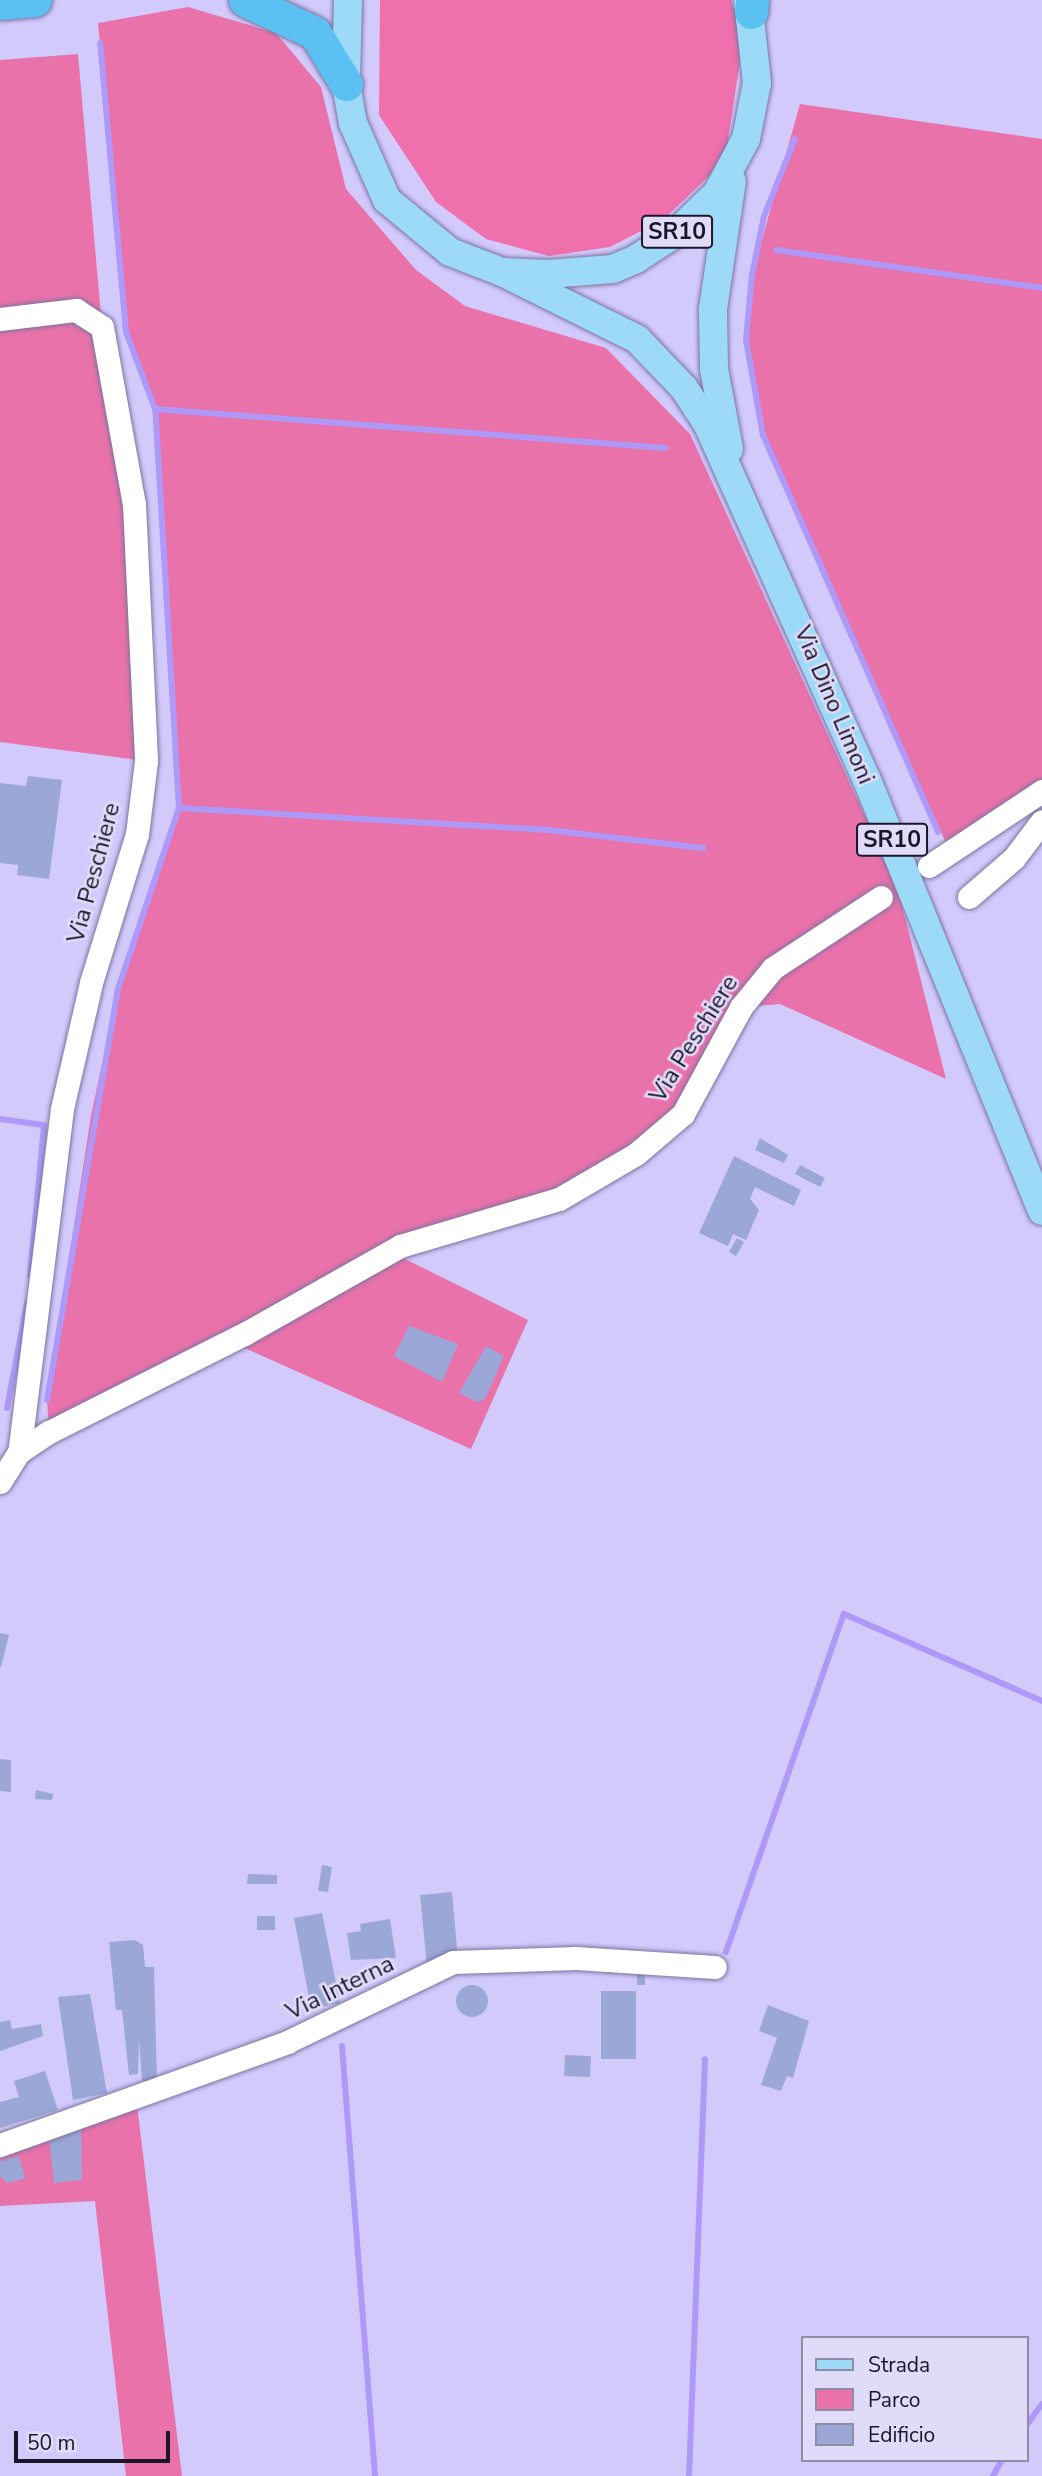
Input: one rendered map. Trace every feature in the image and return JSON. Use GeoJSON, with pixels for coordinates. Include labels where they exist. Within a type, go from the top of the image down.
{"type":"FeatureCollection","features":[{"type":"Feature","properties":{"kind":"highway"},"geometry":{"type":"LineString","coordinates":[[0,3],[35,0]]}},
{"type":"Feature","properties":{"kind":"highway"},"geometry":{"type":"LineString","coordinates":[[245,0],[315,33],[346,84]]}},
{"type":"Feature","properties":{"kind":"main road","name":"SR10"},"geometry":{"type":"LineString","coordinates":[[348,0],[346,84],[367,165],[387,200],[435,243],[502,272],[637,339],[684,388],[733,472]]}},
{"type":"Feature","properties":{"kind":"main road","name":"SR10"},"geometry":{"type":"LineString","coordinates":[[733,472],[714,369],[713,309],[722,218],[758,83],[750,4]]}},
{"type":"Feature","properties":{"kind":"main road","name":"SR10"},"geometry":{"type":"LineString","coordinates":[[502,272],[586,274],[636,259],[697,215],[738,160]]}},
{"type":"Feature","properties":{"kind":"main road","name":"Via Dino Limoni"},"geometry":{"type":"LineString","coordinates":[[733,472],[937,946],[1042,1211]]}},
{"type":"Feature","properties":{"kind":"street","name":"Via Peschiere"},"geometry":{"type":"LineString","coordinates":[[0,319],[76,310],[102,327],[134,504],[146,761],[137,834],[91,983],[62,1109],[19,1452],[0,1482]]}},
{"type":"Feature","properties":{"kind":"street"},"geometry":{"type":"LineString","coordinates":[[929,866],[1042,791]]}},
{"type":"Feature","properties":{"kind":"street"},"geometry":{"type":"LineString","coordinates":[[969,897],[1014,858],[1042,821]]}},
{"type":"Feature","properties":{"kind":"street","name":"Via Peschiere"},"geometry":{"type":"LineString","coordinates":[[19,1452],[400,1246],[559,1199],[636,1154],[683,1114],[741,1007],[773,968],[881,897]]}},
{"type":"Feature","properties":{"kind":"street","name":"Via Interna"},"geometry":{"type":"LineString","coordinates":[[0,2145],[287,2042],[453,1962],[576,1958],[715,1967]]}},
{"type":"Feature","properties":{"kind":"green space"},"geometry":{"type":"Polygon","coordinates":[[[188,7],[276,33],[321,87],[346,189],[416,270],[465,306],[606,348],[690,434],[897,886],[946,1079],[780,1004],[742,1007],[683,1114],[559,1199],[391,1252],[528,1320],[471,1449],[229,1341],[49,1432],[47,1400],[91,1116],[118,989],[179,808],[155,409],[126,332],[98,23],[188,7]]]}},
{"type":"Feature","properties":{"kind":"green space"},"geometry":{"type":"Polygon","coordinates":[[[78,54],[102,327],[134,504],[146,761],[0,742],[0,60],[78,54]]]}},
{"type":"Feature","properties":{"kind":"green space"},"geometry":{"type":"Polygon","coordinates":[[[800,104],[1042,139],[1042,791],[950,852],[763,435],[746,340],[752,275],[800,104]]]}},
{"type":"Feature","properties":{"kind":"green space"},"geometry":{"type":"Polygon","coordinates":[[[136,2096],[182,2476],[126,2476],[95,2201],[0,2206],[0,2145],[136,2096]]]}},
{"type":"Feature","properties":{"kind":"shaded area"},"geometry":{"type":"Polygon","coordinates":[[[380,0],[731,0],[743,41],[727,147],[710,175],[664,219],[610,247],[549,256],[486,239],[436,202],[379,115],[380,0]]]}},
{"type":"Feature","properties":{"kind":"building"},"geometry":{"type":"Polygon","coordinates":[[[28,776],[62,780],[49,879],[17,875],[18,865],[0,863],[0,783],[26,786],[28,776]]]}},
{"type":"Feature","properties":{"kind":"building"},"geometry":{"type":"Polygon","coordinates":[[[760,1138],[788,1155],[784,1163],[755,1150],[760,1138]]]}},
{"type":"Feature","properties":{"kind":"building"},"geometry":{"type":"Polygon","coordinates":[[[734,1156],[801,1190],[794,1206],[755,1187],[750,1199],[759,1210],[746,1240],[733,1234],[728,1246],[699,1233],[734,1156]]]}},
{"type":"Feature","properties":{"kind":"building"},"geometry":{"type":"Polygon","coordinates":[[[800,1165],[825,1178],[820,1187],[795,1174],[800,1165]]]}},
{"type":"Feature","properties":{"kind":"building"},"geometry":{"type":"Polygon","coordinates":[[[737,1238],[744,1242],[736,1256],[729,1252],[737,1238]]]}},
{"type":"Feature","properties":{"kind":"building"},"geometry":{"type":"Polygon","coordinates":[[[409,1326],[458,1344],[442,1382],[394,1356],[409,1326]]]}},
{"type":"Feature","properties":{"kind":"building"},"geometry":{"type":"Polygon","coordinates":[[[486,1346],[504,1356],[485,1399],[477,1402],[459,1393],[486,1346]]]}},
{"type":"Feature","properties":{"kind":"building"},"geometry":{"type":"Polygon","coordinates":[[[0,1633],[9,1635],[1,1667],[0,1667],[0,1633]]]}},
{"type":"Feature","properties":{"kind":"building"},"geometry":{"type":"Polygon","coordinates":[[[0,1759],[11,1760],[11,1792],[0,1791],[0,1759]]]}},
{"type":"Feature","properties":{"kind":"building"},"geometry":{"type":"Polygon","coordinates":[[[36,1790],[53,1794],[52,1800],[35,1799],[36,1790]]]}},
{"type":"Feature","properties":{"kind":"building"},"geometry":{"type":"Polygon","coordinates":[[[322,1865],[332,1867],[328,1892],[318,1891],[322,1865]]]}},
{"type":"Feature","properties":{"kind":"building"},"geometry":{"type":"Polygon","coordinates":[[[248,1874],[277,1875],[277,1884],[247,1884],[248,1874]]]}},
{"type":"Feature","properties":{"kind":"building"},"geometry":{"type":"Polygon","coordinates":[[[452,1892],[458,1959],[427,1966],[420,1895],[452,1892]]]}},
{"type":"Feature","properties":{"kind":"building"},"geometry":{"type":"Polygon","coordinates":[[[322,1913],[340,2003],[311,2009],[294,1918],[322,1913]]]}},
{"type":"Feature","properties":{"kind":"building"},"geometry":{"type":"Polygon","coordinates":[[[257,1916],[275,1916],[275,1930],[257,1930],[257,1916]]]}},
{"type":"Feature","properties":{"kind":"building"},"geometry":{"type":"Polygon","coordinates":[[[390,1919],[396,1958],[351,1960],[347,1933],[361,1931],[360,1924],[390,1919]]]}},
{"type":"Feature","properties":{"kind":"building"},"geometry":{"type":"Polygon","coordinates":[[[135,1940],[143,1945],[145,1967],[154,1967],[157,2080],[142,2081],[139,2040],[138,2074],[129,2075],[122,2010],[116,2010],[109,1942],[135,1940]]]}},
{"type":"Feature","properties":{"kind":"building"},"geometry":{"type":"Polygon","coordinates":[[[637,1972],[645,1972],[645,1985],[637,1985],[637,1972]]]}},
{"type":"Feature","properties":{"kind":"building"},"geometry":{"type":"Polygon","coordinates":[[[472,1985],[483,1990],[488,2001],[483,2012],[472,2017],[461,2012],[456,2001],[461,1990],[472,1985]]]}},
{"type":"Feature","properties":{"kind":"building"},"geometry":{"type":"Polygon","coordinates":[[[601,1991],[636,1991],[636,2059],[601,2059],[601,1991]]]}},
{"type":"Feature","properties":{"kind":"building"},"geometry":{"type":"Polygon","coordinates":[[[90,1994],[107,2093],[73,2100],[58,1997],[90,1994]]]}},
{"type":"Feature","properties":{"kind":"building"},"geometry":{"type":"Polygon","coordinates":[[[768,2005],[809,2021],[793,2078],[787,2076],[781,2091],[761,2085],[777,2038],[759,2031],[768,2005]]]}},
{"type":"Feature","properties":{"kind":"building"},"geometry":{"type":"Polygon","coordinates":[[[10,2020],[12,2029],[41,2024],[43,2036],[0,2051],[0,2022],[10,2020]]]}},
{"type":"Feature","properties":{"kind":"building"},"geometry":{"type":"Polygon","coordinates":[[[565,2055],[591,2056],[590,2077],[564,2076],[565,2055]]]}},
{"type":"Feature","properties":{"kind":"building"},"geometry":{"type":"Polygon","coordinates":[[[45,2071],[58,2110],[0,2128],[0,2102],[19,2097],[14,2081],[45,2071]]]}},
{"type":"Feature","properties":{"kind":"building"},"geometry":{"type":"Polygon","coordinates":[[[81,2125],[82,2180],[54,2183],[48,2129],[81,2125]]]}},
{"type":"Feature","properties":{"kind":"building"},"geometry":{"type":"Polygon","coordinates":[[[19,2156],[25,2178],[8,2183],[0,2177],[0,2161],[19,2156]]]}},
{"type":"Feature","properties":{"kind":"waterway"},"geometry":{"type":"LineString","coordinates":[[47,1400],[118,989],[179,808],[155,409],[126,332],[100,43]]}},
{"type":"Feature","properties":{"kind":"waterway"},"geometry":{"type":"LineString","coordinates":[[795,139],[764,216],[752,275],[746,340],[763,435],[938,832]]}},
{"type":"Feature","properties":{"kind":"waterway"},"geometry":{"type":"LineString","coordinates":[[776,250],[1042,288]]}},
{"type":"Feature","properties":{"kind":"waterway"},"geometry":{"type":"LineString","coordinates":[[155,409],[666,448]]}},
{"type":"Feature","properties":{"kind":"waterway"},"geometry":{"type":"LineString","coordinates":[[179,808],[548,830],[703,848]]}},
{"type":"Feature","properties":{"kind":"waterway"},"geometry":{"type":"LineString","coordinates":[[0,1119],[44,1125],[30,1275]]}},
{"type":"Feature","properties":{"kind":"waterway"},"geometry":{"type":"LineString","coordinates":[[7,1408],[27,1303]]}},
{"type":"Feature","properties":{"kind":"waterway"},"geometry":{"type":"LineString","coordinates":[[726,1952],[844,1614],[1042,1701]]}},
{"type":"Feature","properties":{"kind":"waterway"},"geometry":{"type":"LineString","coordinates":[[342,2046],[375,2476]]}},
{"type":"Feature","properties":{"kind":"waterway"},"geometry":{"type":"LineString","coordinates":[[689,2476],[705,2059]]}},
{"type":"Feature","properties":{"kind":"waterway"},"geometry":{"type":"LineString","coordinates":[[1028,2423],[1042,2404]]}},
{"type":"Feature","properties":{"kind":"waterway"},"geometry":{"type":"LineString","coordinates":[[993,2476],[1001,2462]]}}]}
